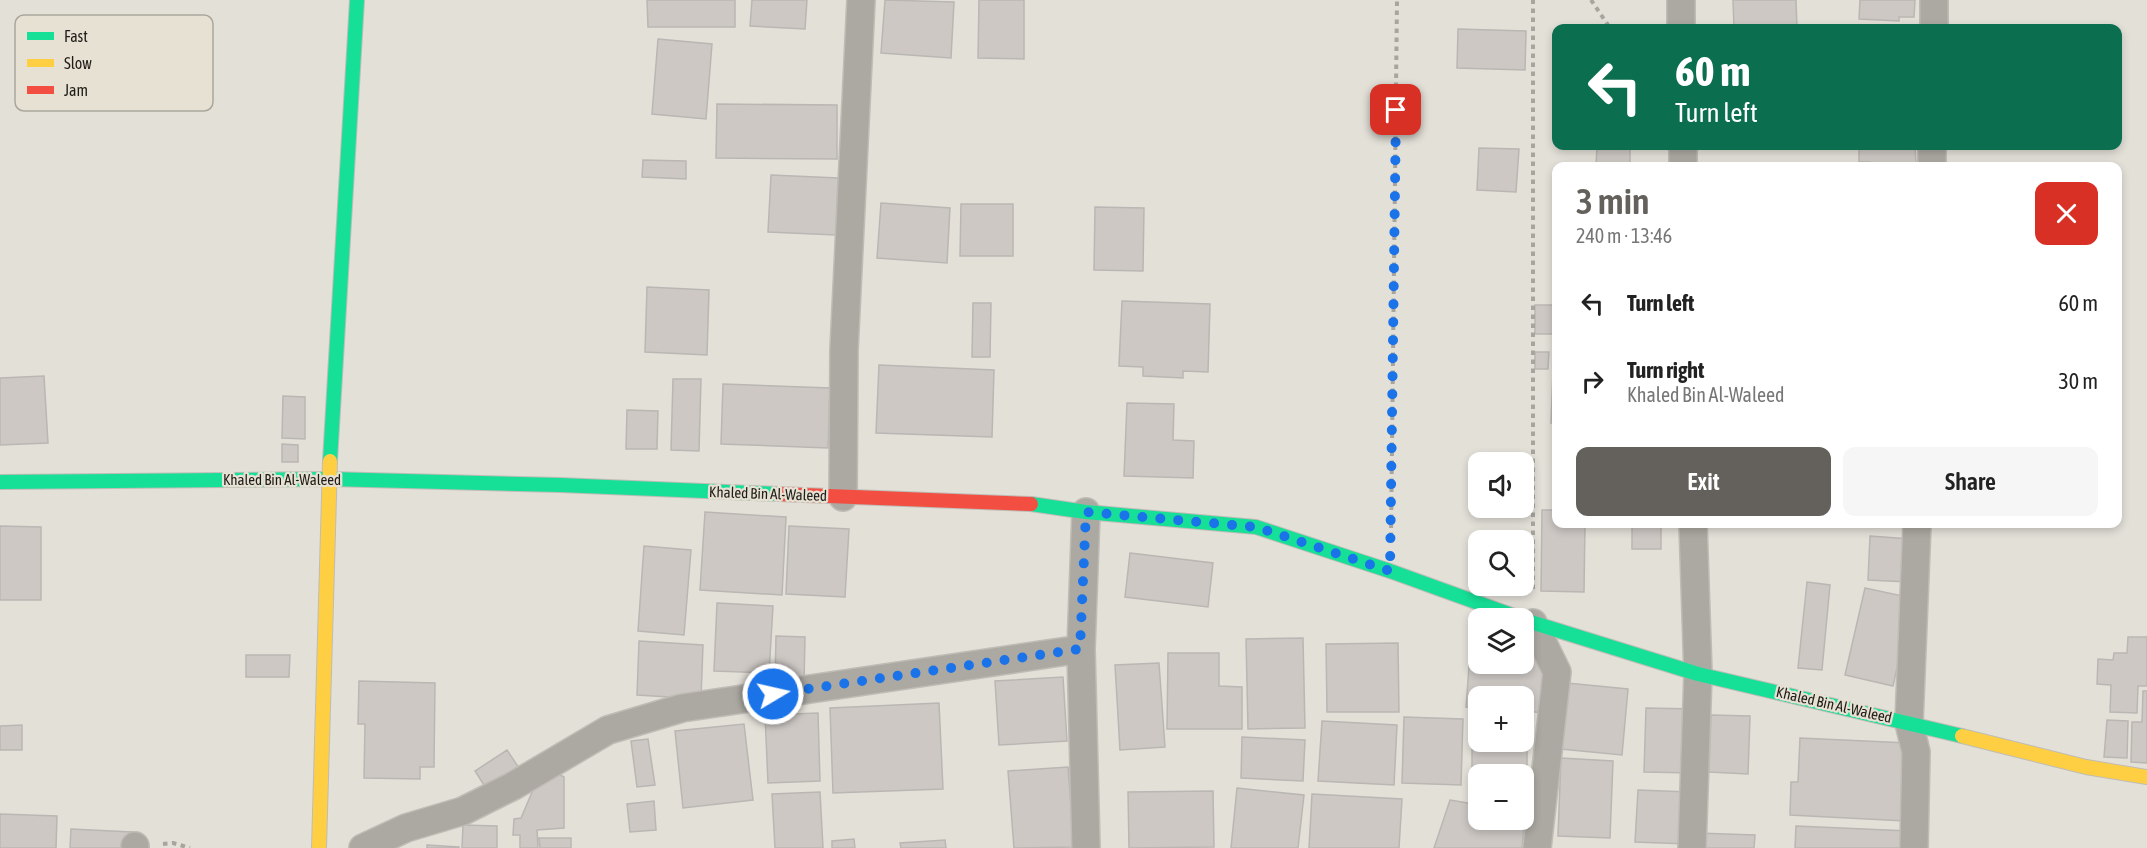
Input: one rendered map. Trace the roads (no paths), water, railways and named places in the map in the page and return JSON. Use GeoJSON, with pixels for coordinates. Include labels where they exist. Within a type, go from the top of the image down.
{"type":"FeatureCollection","features":[{"type":"Feature","properties":{"kind":"street"},"geometry":{"type":"LineString","coordinates":[[319,848],[329,479],[357,0]]}},
{"type":"Feature","properties":{"kind":"street"},"geometry":{"type":"LineString","coordinates":[[843,497],[844,350],[861,0]]}},
{"type":"Feature","properties":{"kind":"street"},"geometry":{"type":"LineString","coordinates":[[1681,0],[1682,24]]}},
{"type":"Feature","properties":{"kind":"street"},"geometry":{"type":"LineString","coordinates":[[1934,0],[1934,24]]}},
{"type":"Feature","properties":{"kind":"street","name":"Khaled Bin Al-Waleed"},"geometry":{"type":"LineString","coordinates":[[0,482],[329,479],[1020,502],[1086,512],[1256,527],[1493,608]]}},
{"type":"Feature","properties":{"kind":"street"},"geometry":{"type":"LineString","coordinates":[[1086,512],[1080,649],[1086,848]]}},
{"type":"Feature","properties":{"kind":"street"},"geometry":{"type":"LineString","coordinates":[[1692,848],[1698,674],[1693,528]]}},
{"type":"Feature","properties":{"kind":"street"},"geometry":{"type":"LineString","coordinates":[[1914,848],[1916,752],[1909,723],[1917,528]]}},
{"type":"Feature","properties":{"kind":"street","name":"Khaled Bin Al-Waleed"},"geometry":{"type":"LineString","coordinates":[[1534,623],[1698,674],[2086,767],[2147,777]]}},
{"type":"Feature","properties":{"kind":"street"},"geometry":{"type":"LineString","coordinates":[[1534,633],[1557,672],[1537,848]]}},
{"type":"Feature","properties":{"kind":"street"},"geometry":{"type":"LineString","coordinates":[[363,848],[406,828],[463,811],[513,786],[608,730],[682,708],[1080,649]]}}]}
